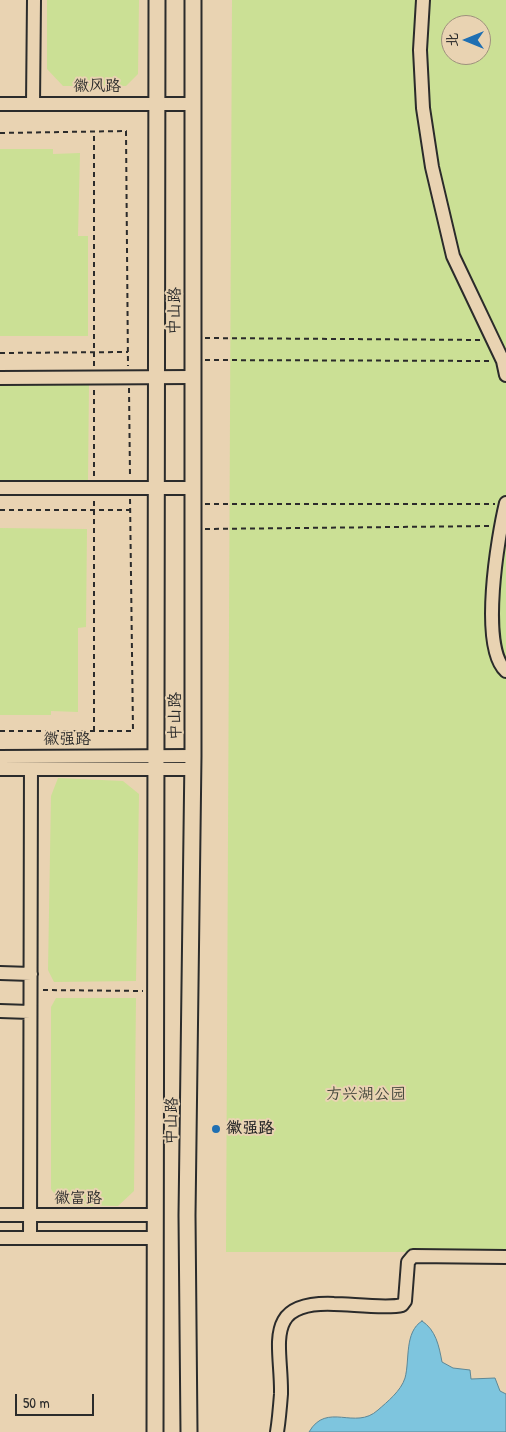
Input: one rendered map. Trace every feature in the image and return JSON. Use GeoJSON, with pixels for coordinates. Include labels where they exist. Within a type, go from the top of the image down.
{"type":"FeatureCollection","features":[{"type":"Feature","properties":{"kind":"main road","name":"中山路"},"geometry":{"type":"LineString","coordinates":[[155,1432],[157,0]]}},
{"type":"Feature","properties":{"kind":"main road","name":"中山路"},"geometry":{"type":"LineString","coordinates":[[189,1432],[188,1215],[193,763],[193,0]]}},
{"type":"Feature","properties":{"kind":"street"},"geometry":{"type":"LineString","coordinates":[[33,100],[34,0]]}},
{"type":"Feature","properties":{"kind":"street"},"geometry":{"type":"LineString","coordinates":[[423,0],[420,50],[423,108],[432,167],[453,256],[492,340],[504,361],[506,375]]}},
{"type":"Feature","properties":{"kind":"street","name":"徽风路"},"geometry":{"type":"LineString","coordinates":[[0,95],[33,100]]}},
{"type":"Feature","properties":{"kind":"street","name":"徽风路"},"geometry":{"type":"LineString","coordinates":[[0,104],[33,100],[193,100]]}},
{"type":"Feature","properties":{"kind":"street"},"geometry":{"type":"LineString","coordinates":[[0,378],[192,377]]}},
{"type":"Feature","properties":{"kind":"street"},"geometry":{"type":"LineString","coordinates":[[0,488],[192,488]]}},
{"type":"Feature","properties":{"kind":"street"},"geometry":{"type":"LineString","coordinates":[[506,504],[500,526],[493,591],[492,629],[495,651],[502,667],[506,671]]}},
{"type":"Feature","properties":{"kind":"street","name":"徽强路"},"geometry":{"type":"LineString","coordinates":[[0,757],[31,763]]}},
{"type":"Feature","properties":{"kind":"street"},"geometry":{"type":"LineString","coordinates":[[30,1238],[31,763]]}},
{"type":"Feature","properties":{"kind":"street","name":"徽强路"},"geometry":{"type":"LineString","coordinates":[[0,769],[31,763],[193,763]]}},
{"type":"Feature","properties":{"kind":"street"},"geometry":{"type":"LineString","coordinates":[[0,973],[30,974]]}},
{"type":"Feature","properties":{"kind":"street"},"geometry":{"type":"LineString","coordinates":[[0,1011],[30,1012]]}},
{"type":"Feature","properties":{"kind":"street","name":"徽富路"},"geometry":{"type":"LineString","coordinates":[[0,1215],[155,1215]]}},
{"type":"Feature","properties":{"kind":"street"},"geometry":{"type":"LineString","coordinates":[[0,1238],[155,1238]]}},
{"type":"Feature","properties":{"kind":"street"},"geometry":{"type":"LineString","coordinates":[[277,1432],[281,1394],[279,1330],[284,1319],[294,1311],[317,1303],[402,1305],[405,1301],[408,1262],[413,1256],[506,1257]]}},
{"type":"Feature","properties":{"kind":"path"},"geometry":{"type":"LineString","coordinates":[[0,133],[126,131],[133,731],[0,731]]}},
{"type":"Feature","properties":{"kind":"path"},"geometry":{"type":"LineString","coordinates":[[94,132],[94,731]]}},
{"type":"Feature","properties":{"kind":"path"},"geometry":{"type":"LineString","coordinates":[[192,338],[492,340]]}},
{"type":"Feature","properties":{"kind":"path"},"geometry":{"type":"LineString","coordinates":[[0,353],[128,352]]}},
{"type":"Feature","properties":{"kind":"path"},"geometry":{"type":"LineString","coordinates":[[192,360],[504,361]]}},
{"type":"Feature","properties":{"kind":"path"},"geometry":{"type":"LineString","coordinates":[[192,504],[506,504]]}},
{"type":"Feature","properties":{"kind":"path"},"geometry":{"type":"LineString","coordinates":[[0,510],[130,510]]}},
{"type":"Feature","properties":{"kind":"path"},"geometry":{"type":"LineString","coordinates":[[192,530],[500,526]]}},
{"type":"Feature","properties":{"kind":"path"},"geometry":{"type":"LineString","coordinates":[[30,989],[156,991]]}},
{"type":"Feature","properties":{"kind":"green space"},"geometry":{"type":"Polygon","coordinates":[[[47,0],[139,0],[138,74],[126,86],[63,86],[47,69],[47,0]]]}},
{"type":"Feature","properties":{"kind":"green space","name":"方兴湖公园"},"geometry":{"type":"Polygon","coordinates":[[[232,0],[506,0],[506,1252],[226,1252],[232,0]]]}},
{"type":"Feature","properties":{"kind":"green space"},"geometry":{"type":"Polygon","coordinates":[[[0,149],[53,149],[53,154],[80,153],[78,236],[88,236],[88,336],[0,336],[0,149]]]}},
{"type":"Feature","properties":{"kind":"green space"},"geometry":{"type":"Polygon","coordinates":[[[0,383],[89,383],[88,481],[0,480],[0,383]]]}},
{"type":"Feature","properties":{"kind":"green space"},"geometry":{"type":"Polygon","coordinates":[[[0,528],[87,529],[86,627],[78,628],[78,712],[51,711],[51,715],[0,715],[0,528]]]}},
{"type":"Feature","properties":{"kind":"green space"},"geometry":{"type":"Polygon","coordinates":[[[58,778],[123,781],[139,794],[136,981],[54,982],[48,970],[51,796],[58,778]]]}},
{"type":"Feature","properties":{"kind":"green space"},"geometry":{"type":"Polygon","coordinates":[[[56,998],[136,998],[134,1191],[118,1206],[63,1205],[51,1189],[51,1007],[56,998]]]}},
{"type":"Feature","properties":{"kind":"water"},"geometry":{"type":"Polygon","coordinates":[[[422,1321],[434,1334],[442,1362],[453,1368],[470,1370],[471,1379],[495,1378],[500,1391],[506,1394],[506,1432],[309,1432],[316,1423],[324,1418],[360,1418],[369,1416],[389,1400],[403,1383],[412,1332],[422,1321]]]}},
{"type":"Feature","properties":{"kind":"place","name":"徽强路"},"geometry":{"type":"Point","coordinates":[216,1129]}}]}
